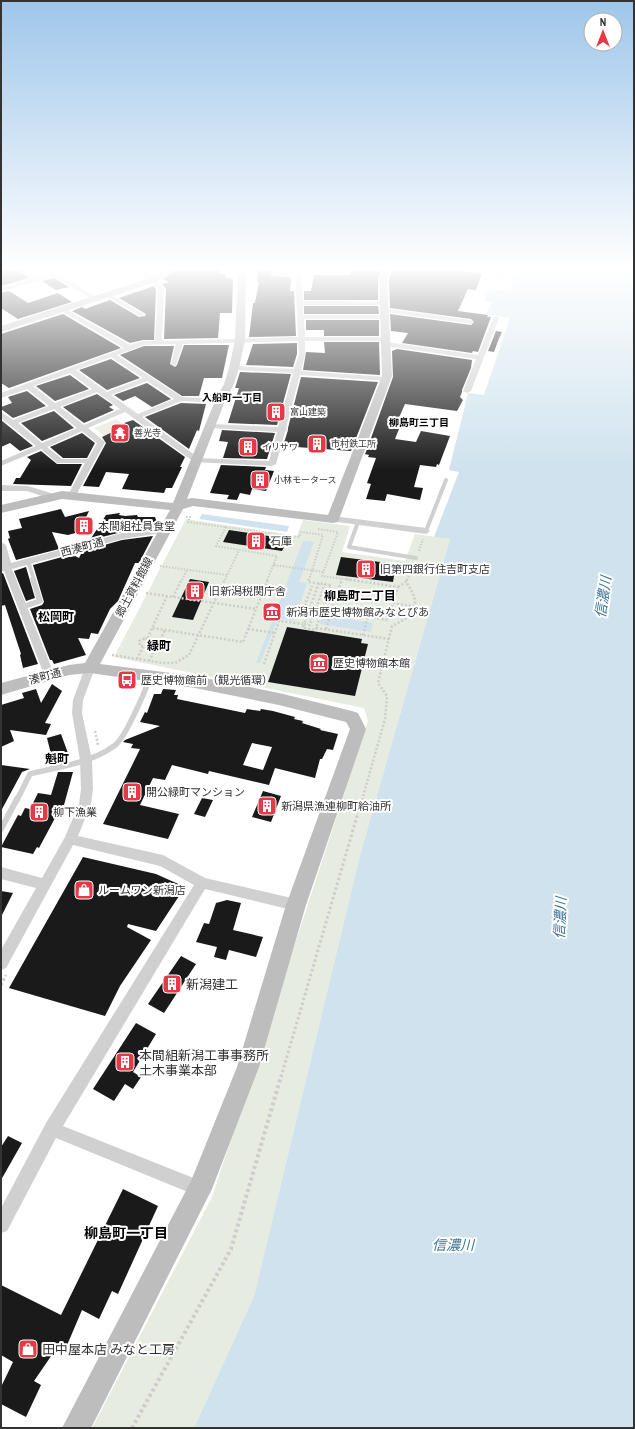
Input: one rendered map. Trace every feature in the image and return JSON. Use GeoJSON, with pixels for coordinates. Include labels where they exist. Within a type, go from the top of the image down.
{"type":"FeatureCollection","features":[{"type":"Feature","properties":{"kind":"street"},"geometry":{"type":"LineString","coordinates":[[110,337],[130,348]]}},
{"type":"Feature","properties":{"kind":"street"},"geometry":{"type":"LineString","coordinates":[[158,343],[159,337]]}},
{"type":"Feature","properties":{"kind":"street","name":"郷土資料館線"},"geometry":{"type":"LineString","coordinates":[[90,668],[165,530],[182,512],[198,460],[234,368],[240,337]]}},
{"type":"Feature","properties":{"kind":"street"},"geometry":{"type":"LineString","coordinates":[[333,519],[387,379],[386,337]]}},
{"type":"Feature","properties":{"kind":"street"},"geometry":{"type":"LineString","coordinates":[[467,391],[488,337]]}},
{"type":"Feature","properties":{"kind":"street"},"geometry":{"type":"LineString","coordinates":[[71,370],[198,460],[272,464],[283,430],[302,354],[302,339]]}},
{"type":"Feature","properties":{"kind":"street"},"geometry":{"type":"LineString","coordinates":[[3,393],[28,386],[143,343],[302,339],[386,342],[480,357]]}},
{"type":"Feature","properties":{"kind":"street"},"geometry":{"type":"LineString","coordinates":[[174,364],[178,356],[178,346],[180,343]]}},
{"type":"Feature","properties":{"kind":"street"},"geometry":{"type":"LineString","coordinates":[[112,355],[180,399]]}},
{"type":"Feature","properties":{"kind":"street"},"geometry":{"type":"LineString","coordinates":[[234,368],[387,379]]}},
{"type":"Feature","properties":{"kind":"street"},"geometry":{"type":"LineString","coordinates":[[106,395],[149,378]]}},
{"type":"Feature","properties":{"kind":"street"},"geometry":{"type":"LineString","coordinates":[[28,386],[101,442],[72,495]]}},
{"type":"Feature","properties":{"kind":"street"},"geometry":{"type":"LineString","coordinates":[[12,423],[98,389]]}},
{"type":"Feature","properties":{"kind":"street"},"geometry":{"type":"LineString","coordinates":[[137,417],[180,399],[220,401]]}},
{"type":"Feature","properties":{"kind":"street"},"geometry":{"type":"LineString","coordinates":[[1,464],[126,409]]}},
{"type":"Feature","properties":{"kind":"street"},"geometry":{"type":"LineString","coordinates":[[1,414],[60,461],[90,461]]}},
{"type":"Feature","properties":{"kind":"street"},"geometry":{"type":"LineString","coordinates":[[211,426],[283,430]]}},
{"type":"Feature","properties":{"kind":"street"},"geometry":{"type":"LineString","coordinates":[[1,488],[28,489],[51,496]]}},
{"type":"Feature","properties":{"kind":"street"},"geometry":{"type":"LineString","coordinates":[[1,509],[51,496],[72,495],[182,512],[192,502],[426,531]]}},
{"type":"Feature","properties":{"kind":"street","name":"西湊町通"},"geometry":{"type":"LineString","coordinates":[[4,568],[122,536],[165,530]]}},
{"type":"Feature","properties":{"kind":"street"},"geometry":{"type":"LineString","coordinates":[[1,545],[4,568],[22,607],[48,674]]}},
{"type":"Feature","properties":{"kind":"street"},"geometry":{"type":"LineString","coordinates":[[1,963],[70,838],[85,804],[87,789],[86,760],[77,712],[78,700],[90,668]]}},
{"type":"Feature","properties":{"kind":"street","name":"湊町通"},"geometry":{"type":"LineString","coordinates":[[1,689],[48,674],[69,670],[90,668],[150,668],[195,682],[279,699],[352,717],[358,729],[296,905],[248,1067],[200,1189],[76,1428]]}},
{"type":"Feature","properties":{"kind":"street"},"geometry":{"type":"LineString","coordinates":[[70,838],[163,861],[202,883],[296,905]]}},
{"type":"Feature","properties":{"kind":"street"},"geometry":{"type":"LineString","coordinates":[[1,873],[44,884]]}},
{"type":"Feature","properties":{"kind":"street"},"geometry":{"type":"LineString","coordinates":[[1,1225],[52,1129],[202,883]]}},
{"type":"Feature","properties":{"kind":"street"},"geometry":{"type":"LineString","coordinates":[[52,1129],[200,1189]]}},
{"type":"Feature","properties":{"kind":"lane"},"geometry":{"type":"LineString","coordinates":[[426,531],[446,480]]}},
{"type":"Feature","properties":{"kind":"lane"},"geometry":{"type":"LineString","coordinates":[[358,522],[349,547],[416,558]]}},
{"type":"Feature","properties":{"kind":"lane"},"geometry":{"type":"LineString","coordinates":[[22,607],[40,601],[28,561]]}},
{"type":"Feature","properties":{"kind":"lane"},"geometry":{"type":"LineString","coordinates":[[1,829],[30,774],[86,760],[115,746],[124,733],[148,686],[150,668]]}},
{"type":"Feature","properties":{"kind":"path"},"geometry":{"type":"LineString","coordinates":[[182,512],[190,517],[188,522],[299,537],[301,532],[323,535],[308,582],[331,585],[316,628]]}},
{"type":"Feature","properties":{"kind":"path"},"geometry":{"type":"LineString","coordinates":[[152,628],[242,642],[277,556],[216,546],[226,527]]}},
{"type":"Feature","properties":{"kind":"path"},"geometry":{"type":"LineString","coordinates":[[315,528],[338,532],[322,576],[398,587],[406,582],[426,531]]}},
{"type":"Feature","properties":{"kind":"path"},"geometry":{"type":"LineString","coordinates":[[112,654],[138,659],[150,668],[175,663],[189,655],[239,550]]}},
{"type":"Feature","properties":{"kind":"path"},"geometry":{"type":"LineString","coordinates":[[274,565],[324,572]]}},
{"type":"Feature","properties":{"kind":"path"},"geometry":{"type":"LineString","coordinates":[[160,566],[227,575]]}},
{"type":"Feature","properties":{"kind":"path"},"geometry":{"type":"LineString","coordinates":[[173,597],[187,570]]}},
{"type":"Feature","properties":{"kind":"path"},"geometry":{"type":"LineString","coordinates":[[326,628],[342,579]]}},
{"type":"Feature","properties":{"kind":"path"},"geometry":{"type":"LineString","coordinates":[[392,626],[410,617],[416,607],[413,592],[406,582]]}},
{"type":"Feature","properties":{"kind":"path"},"geometry":{"type":"LineString","coordinates":[[319,583],[303,628],[315,630],[316,628],[326,628],[389,638]]}},
{"type":"Feature","properties":{"kind":"path"},"geometry":{"type":"LineString","coordinates":[[264,664],[279,621],[310,625],[325,584]]}},
{"type":"Feature","properties":{"kind":"path"},"geometry":{"type":"LineString","coordinates":[[307,616],[302,615],[312,586]]}},
{"type":"Feature","properties":{"kind":"path"},"geometry":{"type":"LineString","coordinates":[[388,620],[398,587]]}},
{"type":"Feature","properties":{"kind":"path"},"geometry":{"type":"LineString","coordinates":[[146,593],[256,609]]}},
{"type":"Feature","properties":{"kind":"path"},"geometry":{"type":"LineString","coordinates":[[144,647],[140,646],[139,641],[148,638],[167,596]]}},
{"type":"Feature","properties":{"kind":"path"},"geometry":{"type":"LineString","coordinates":[[393,603],[416,607]]}},
{"type":"Feature","properties":{"kind":"path"},"geometry":{"type":"LineString","coordinates":[[330,613],[368,619],[388,620]]}},
{"type":"Feature","properties":{"kind":"path"},"geometry":{"type":"LineString","coordinates":[[363,634],[368,619]]}},
{"type":"Feature","properties":{"kind":"path"},"geometry":{"type":"LineString","coordinates":[[132,1428],[230,1249],[385,719],[387,696],[378,683],[392,626],[388,620]]}},
{"type":"Feature","properties":{"kind":"path"},"geometry":{"type":"LineString","coordinates":[[248,629],[274,633]]}},
{"type":"Feature","properties":{"kind":"path"},"geometry":{"type":"LineString","coordinates":[[150,668],[165,630]]}},
{"type":"Feature","properties":{"kind":"path"},"geometry":{"type":"LineString","coordinates":[[138,659],[144,647],[151,645],[151,640],[148,638]]}},
{"type":"Feature","properties":{"kind":"shaded area"},"geometry":{"type":"Polygon","coordinates":[[[116,419],[126,426],[106,437],[94,428],[116,419]]]}},
{"type":"Feature","properties":{"kind":"shaded area"},"geometry":{"type":"Polygon","coordinates":[[[186,519],[297,536],[303,520],[350,526],[342,552],[405,561],[415,534],[450,539],[360,855],[254,1296],[194,1428],[92,1428],[212,1197],[368,721],[364,708],[114,657],[186,519]]]}},
{"type":"Feature","properties":{"kind":"water","name":"信濃川"},"geometry":{"type":"Polygon","coordinates":[[[504,337],[634,337],[634,1428],[194,1428],[254,1296],[360,855],[450,539],[434,537],[459,472],[449,470],[468,393],[484,395],[504,337]]]}},
{"type":"Feature","properties":{"kind":"water"},"geometry":{"type":"Polygon","coordinates":[[[202,514],[289,526],[287,532],[199,519],[202,514]]]}},
{"type":"Feature","properties":{"kind":"water"},"geometry":{"type":"Polygon","coordinates":[[[303,541],[314,542],[299,582],[307,583],[294,621],[278,618],[260,663],[256,663],[303,541]]]}},
{"type":"Feature","properties":{"kind":"water"},"geometry":{"type":"Polygon","coordinates":[[[322,615],[373,623],[371,632],[320,624],[322,615]]]}},
{"type":"Feature","properties":{"kind":"building"},"geometry":{"type":"Polygon","coordinates":[[[1,337],[102,337],[121,348],[9,388],[1,383],[1,337]]]}},
{"type":"Feature","properties":{"kind":"building"},"geometry":{"type":"Polygon","coordinates":[[[119,337],[154,337],[154,340],[143,340],[130,343],[119,337]]]}},
{"type":"Feature","properties":{"kind":"building"},"geometry":{"type":"Polygon","coordinates":[[[164,337],[218,337],[218,338],[164,339],[164,337]]]}},
{"type":"Feature","properties":{"kind":"building"},"geometry":{"type":"Polygon","coordinates":[[[406,337],[484,337],[478,352],[473,351],[472,353],[402,343],[406,337]]]}},
{"type":"Feature","properties":{"kind":"building"},"geometry":{"type":"Polygon","coordinates":[[[494,337],[500,337],[494,352],[488,351],[494,337]]]}},
{"type":"Feature","properties":{"kind":"building"},"geometry":{"type":"Polygon","coordinates":[[[324,342],[379,342],[380,375],[303,370],[306,352],[325,353],[324,342]]]}},
{"type":"Feature","properties":{"kind":"building"},"geometry":{"type":"Polygon","coordinates":[[[297,343],[297,354],[293,367],[246,365],[253,344],[297,343]]]}},
{"type":"Feature","properties":{"kind":"building"},"geometry":{"type":"Polygon","coordinates":[[[184,345],[229,345],[222,378],[204,378],[199,396],[182,396],[120,355],[144,346],[174,346],[170,364],[175,367],[184,345]]]}},
{"type":"Feature","properties":{"kind":"building"},"geometry":{"type":"Polygon","coordinates":[[[397,349],[472,360],[471,368],[460,397],[463,400],[457,411],[405,404],[394,429],[399,429],[395,439],[416,442],[421,431],[450,436],[439,465],[437,464],[436,467],[420,465],[414,487],[423,488],[420,500],[387,494],[385,501],[366,499],[371,484],[367,483],[376,458],[368,457],[369,455],[365,454],[393,377],[392,351],[397,349]]]}},
{"type":"Feature","properties":{"kind":"building"},"geometry":{"type":"Polygon","coordinates":[[[111,359],[140,378],[107,390],[79,370],[111,359]]]}},
{"type":"Feature","properties":{"kind":"building"},"geometry":{"type":"Polygon","coordinates":[[[240,372],[291,374],[277,425],[228,423],[239,388],[235,388],[240,372]]]}},
{"type":"Feature","properties":{"kind":"building"},"geometry":{"type":"Polygon","coordinates":[[[70,375],[89,389],[55,401],[36,386],[70,375]]]}},
{"type":"Feature","properties":{"kind":"building"},"geometry":{"type":"Polygon","coordinates":[[[301,377],[378,382],[351,451],[283,446],[301,377]]]}},
{"type":"Feature","properties":{"kind":"building"},"geometry":{"type":"Polygon","coordinates":[[[147,383],[171,399],[152,407],[135,396],[123,401],[114,395],[147,383]]]}},
{"type":"Feature","properties":{"kind":"building"},"geometry":{"type":"Polygon","coordinates":[[[27,391],[46,406],[13,418],[1,409],[1,407],[12,403],[8,397],[27,391]]]}},
{"type":"Feature","properties":{"kind":"building"},"geometry":{"type":"Polygon","coordinates":[[[97,394],[113,405],[109,407],[114,410],[84,423],[63,407],[97,394]]]}},
{"type":"Feature","properties":{"kind":"building"},"geometry":{"type":"Polygon","coordinates":[[[181,403],[206,404],[199,431],[197,430],[189,449],[145,417],[181,403]]]}},
{"type":"Feature","properties":{"kind":"building"},"geometry":{"type":"Polygon","coordinates":[[[54,411],[74,428],[42,441],[21,423],[54,411]]]}},
{"type":"Feature","properties":{"kind":"building"},"geometry":{"type":"Polygon","coordinates":[[[1,420],[33,446],[20,451],[10,443],[1,447],[1,420]]]}},
{"type":"Feature","properties":{"kind":"building"},"geometry":{"type":"Polygon","coordinates":[[[133,420],[185,457],[172,488],[166,488],[164,493],[122,489],[129,474],[106,472],[99,487],[83,486],[106,443],[102,437],[127,425],[124,423],[133,420]]]}},
{"type":"Feature","properties":{"kind":"building","name":"イリサワ"},"geometry":{"type":"Polygon","coordinates":[[[222,430],[275,433],[267,459],[223,458],[228,442],[219,441],[222,430]]]}},
{"type":"Feature","properties":{"kind":"building"},"geometry":{"type":"Polygon","coordinates":[[[82,433],[95,443],[87,458],[63,458],[50,447],[82,433]]]}},
{"type":"Feature","properties":{"kind":"building"},"geometry":{"type":"Polygon","coordinates":[[[41,451],[57,464],[82,464],[71,486],[13,484],[16,478],[20,478],[31,460],[27,457],[41,451]]]}},
{"type":"Feature","properties":{"kind":"building"},"geometry":{"type":"Polygon","coordinates":[[[221,465],[266,467],[265,470],[274,471],[266,491],[252,489],[250,495],[240,493],[237,500],[227,499],[229,495],[210,493],[221,465]]]}},
{"type":"Feature","properties":{"kind":"building"},"geometry":{"type":"Polygon","coordinates":[[[61,509],[65,517],[89,511],[79,532],[68,535],[52,532],[59,549],[16,560],[8,539],[10,538],[8,531],[22,528],[19,519],[61,509]]]}},
{"type":"Feature","properties":{"kind":"building"},"geometry":{"type":"Polygon","coordinates":[[[120,513],[119,515],[125,516],[137,515],[138,517],[155,517],[158,525],[157,527],[122,532],[90,540],[106,515],[120,513]]]}},
{"type":"Feature","properties":{"kind":"building","name":"石庫"},"geometry":{"type":"Polygon","coordinates":[[[229,530],[288,539],[282,551],[223,542],[229,530]]]}},
{"type":"Feature","properties":{"kind":"building"},"geometry":{"type":"Polygon","coordinates":[[[153,536],[139,563],[135,563],[118,601],[110,609],[98,634],[91,633],[89,639],[78,638],[86,655],[54,664],[52,660],[50,660],[30,609],[42,605],[44,602],[33,565],[62,557],[75,556],[79,558],[81,554],[84,553],[83,551],[122,540],[153,536]]]}},
{"type":"Feature","properties":{"kind":"building","name":"旧第四銀行住吉町支店"},"geometry":{"type":"Polygon","coordinates":[[[341,557],[396,564],[393,582],[336,575],[341,557]]]}},
{"type":"Feature","properties":{"kind":"building"},"geometry":{"type":"Polygon","coordinates":[[[26,567],[35,598],[26,601],[14,571],[26,567]]]}},
{"type":"Feature","properties":{"kind":"building"},"geometry":{"type":"Polygon","coordinates":[[[3,573],[38,664],[23,668],[21,654],[5,605],[1,606],[1,574],[3,573]]]}},
{"type":"Feature","properties":{"kind":"building","name":"旧新潟税関庁舎"},"geometry":{"type":"Polygon","coordinates":[[[190,579],[209,582],[193,620],[172,617],[190,579]]]}},
{"type":"Feature","properties":{"kind":"building","name":"歴史博物館本館"},"geometry":{"type":"Polygon","coordinates":[[[287,627],[362,639],[361,643],[368,644],[355,696],[268,682],[287,627]]]}},
{"type":"Feature","properties":{"kind":"building"},"geometry":{"type":"Polygon","coordinates":[[[52,684],[62,691],[45,723],[51,724],[46,735],[10,730],[14,741],[1,747],[1,705],[24,698],[22,693],[36,689],[41,703],[52,684]]]}},
{"type":"Feature","properties":{"kind":"building"},"geometry":{"type":"Polygon","coordinates":[[[163,689],[176,690],[174,695],[178,695],[177,699],[245,713],[247,709],[273,711],[295,717],[294,719],[303,721],[302,723],[321,729],[320,730],[338,734],[333,750],[327,749],[322,759],[320,759],[315,778],[275,768],[269,785],[209,771],[208,774],[172,765],[165,780],[153,778],[140,805],[179,814],[168,839],[103,824],[140,749],[131,748],[133,744],[123,742],[160,726],[140,722],[145,712],[147,713],[154,694],[161,694],[163,689]],[[252,743],[243,765],[263,770],[272,747],[252,743]]]}},
{"type":"Feature","properties":{"kind":"building"},"geometry":{"type":"Polygon","coordinates":[[[61,734],[69,756],[53,762],[47,738],[61,734]]]}},
{"type":"Feature","properties":{"kind":"building"},"geometry":{"type":"Polygon","coordinates":[[[1,765],[30,769],[22,772],[1,811],[1,765]]]}},
{"type":"Feature","properties":{"kind":"building"},"geometry":{"type":"Polygon","coordinates":[[[58,772],[73,772],[64,805],[62,805],[39,848],[37,847],[33,854],[1,847],[18,815],[21,816],[25,808],[30,809],[38,793],[51,795],[58,772]]]}},
{"type":"Feature","properties":{"kind":"building","name":"新潟県漁連柳町給油所"},"geometry":{"type":"Polygon","coordinates":[[[263,791],[281,796],[271,822],[252,817],[263,791]]]}},
{"type":"Feature","properties":{"kind":"building"},"geometry":{"type":"Polygon","coordinates":[[[202,798],[213,800],[205,817],[194,814],[202,798]]]}},
{"type":"Feature","properties":{"kind":"building"},"geometry":{"type":"Polygon","coordinates":[[[83,857],[156,874],[185,887],[156,931],[128,924],[127,927],[151,940],[120,986],[105,1016],[9,988],[83,857]]]}},
{"type":"Feature","properties":{"kind":"building"},"geometry":{"type":"Polygon","coordinates":[[[1,891],[13,893],[1,917],[1,891]]]}},
{"type":"Feature","properties":{"kind":"building"},"geometry":{"type":"Polygon","coordinates":[[[227,900],[241,903],[233,930],[263,937],[256,957],[229,950],[226,960],[214,957],[217,947],[196,942],[204,923],[209,924],[216,903],[227,900]]]}},
{"type":"Feature","properties":{"kind":"building","name":"新潟建工"},"geometry":{"type":"Polygon","coordinates":[[[181,956],[196,964],[164,1013],[148,1004],[181,956]]]}},
{"type":"Feature","properties":{"kind":"building","name":"本間組新潟工事事務所 土木事業本部"},"geometry":{"type":"Polygon","coordinates":[[[136,1023],[156,1034],[133,1072],[141,1077],[133,1089],[125,1084],[114,1101],[93,1089],[136,1023]]]}},
{"type":"Feature","properties":{"kind":"building"},"geometry":{"type":"Polygon","coordinates":[[[8,1136],[22,1143],[1,1180],[1,1147],[8,1136]]]}},
{"type":"Feature","properties":{"kind":"building"},"geometry":{"type":"Polygon","coordinates":[[[123,1189],[158,1206],[118,1294],[112,1291],[99,1319],[82,1310],[65,1350],[58,1346],[34,1381],[41,1385],[26,1417],[1,1404],[1,1387],[13,1362],[1,1355],[1,1285],[61,1315],[123,1189]]]}},
{"type":"Feature","properties":{"kind":"place","name":"富山建築"},"geometry":{"type":"Point","coordinates":[276,412]}},
{"type":"Feature","properties":{"kind":"place","name":"善光寺"},"geometry":{"type":"Point","coordinates":[120,433]}},
{"type":"Feature","properties":{"kind":"place","name":"市村鉄工所"},"geometry":{"type":"Point","coordinates":[317,444]}},
{"type":"Feature","properties":{"kind":"place","name":"イリサワ"},"geometry":{"type":"Point","coordinates":[248,447]}},
{"type":"Feature","properties":{"kind":"place","name":"小林モータース"},"geometry":{"type":"Point","coordinates":[260,480]}},
{"type":"Feature","properties":{"kind":"place","name":"本間組社員食堂"},"geometry":{"type":"Point","coordinates":[84,526]}},
{"type":"Feature","properties":{"kind":"place","name":"石庫"},"geometry":{"type":"Point","coordinates":[256,541]}},
{"type":"Feature","properties":{"kind":"place","name":"旧第四銀行住吉町支店"},"geometry":{"type":"Point","coordinates":[366,569]}},
{"type":"Feature","properties":{"kind":"place","name":"旧新潟税関庁舎"},"geometry":{"type":"Point","coordinates":[195,591]}},
{"type":"Feature","properties":{"kind":"place","name":"新潟市歴史博物館みなとぴあ"},"geometry":{"type":"Point","coordinates":[272,612]}},
{"type":"Feature","properties":{"kind":"place","name":"歴史博物館本館"},"geometry":{"type":"Point","coordinates":[319,663]}},
{"type":"Feature","properties":{"kind":"place","name":"歴史博物館前（観光循環）"},"geometry":{"type":"Point","coordinates":[127,680]}},
{"type":"Feature","properties":{"kind":"place","name":"開公緑町マンション"},"geometry":{"type":"Point","coordinates":[132,792]}},
{"type":"Feature","properties":{"kind":"place","name":"新潟県漁連柳町給油所"},"geometry":{"type":"Point","coordinates":[267,806]}},
{"type":"Feature","properties":{"kind":"place","name":"柳下漁業"},"geometry":{"type":"Point","coordinates":[39,812]}},
{"type":"Feature","properties":{"kind":"place","name":"ルームワン新潟店"},"geometry":{"type":"Point","coordinates":[84,890]}},
{"type":"Feature","properties":{"kind":"place","name":"新潟建工"},"geometry":{"type":"Point","coordinates":[172,984]}},
{"type":"Feature","properties":{"kind":"place","name":"本間組新潟工事事務所 土木事業本部"},"geometry":{"type":"Point","coordinates":[125,1062]}},
{"type":"Feature","properties":{"kind":"place","name":"田中屋本店 みなと工房"},"geometry":{"type":"Point","coordinates":[28,1349]}},
{"type":"Feature","properties":{"kind":"district","name":"入船町一丁目"},"geometry":{"type":"Point","coordinates":[232,397]}},
{"type":"Feature","properties":{"kind":"district","name":"柳島町三丁目"},"geometry":{"type":"Point","coordinates":[419,422]}},
{"type":"Feature","properties":{"kind":"district","name":"柳島町二丁目"},"geometry":{"type":"Point","coordinates":[360,596]}},
{"type":"Feature","properties":{"kind":"district","name":"松岡町"},"geometry":{"type":"Point","coordinates":[56,617]}},
{"type":"Feature","properties":{"kind":"district","name":"緑町"},"geometry":{"type":"Point","coordinates":[159,646]}},
{"type":"Feature","properties":{"kind":"district","name":"魁町"},"geometry":{"type":"Point","coordinates":[57,759]}},
{"type":"Feature","properties":{"kind":"district","name":"柳島町一丁目"},"geometry":{"type":"Point","coordinates":[126,1233]}}]}
